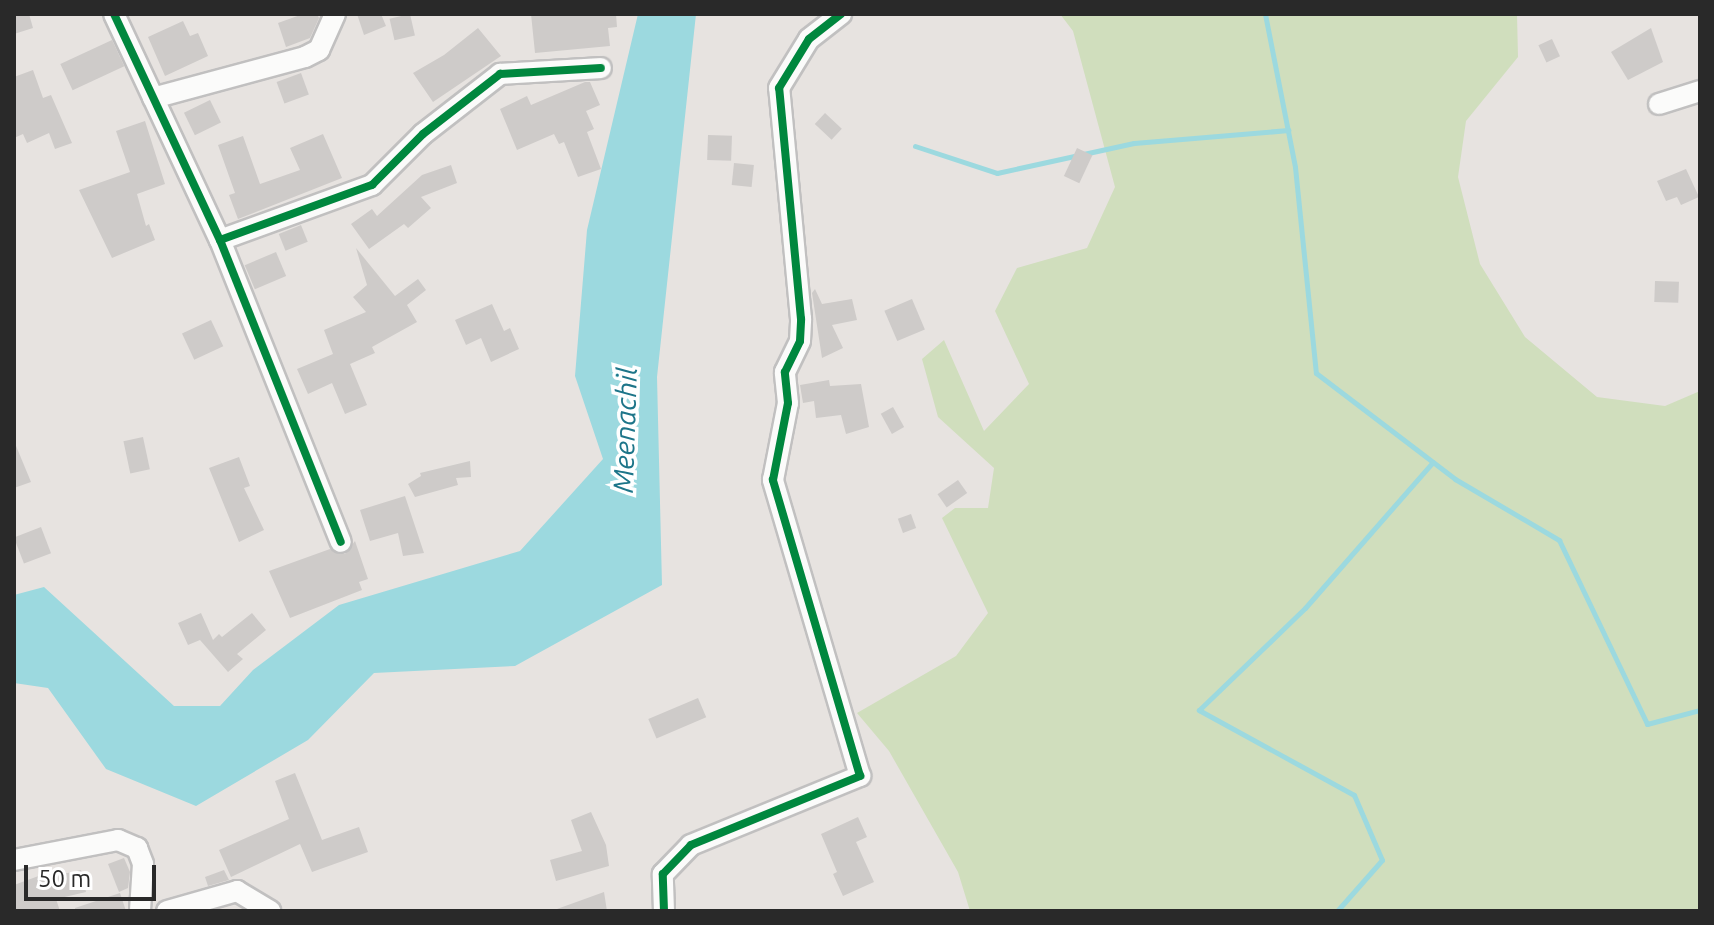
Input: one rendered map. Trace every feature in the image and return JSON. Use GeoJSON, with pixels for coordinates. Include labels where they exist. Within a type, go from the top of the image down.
{"type":"FeatureCollection","features":[{"type":"Feature","properties":{"kind":"street"},"geometry":{"type":"LineString","coordinates":[[114,14],[220,240],[341,542]]}},
{"type":"Feature","properties":{"kind":"street"},"geometry":{"type":"LineString","coordinates":[[153,98],[305,57],[319,50],[335,14]]}},
{"type":"Feature","properties":{"kind":"street"},"geometry":{"type":"LineString","coordinates":[[664,911],[663,874],[691,845],[860,776],[773,480],[788,403],[785,372],[800,341],[801,319],[779,88],[809,39],[841,14]]}},
{"type":"Feature","properties":{"kind":"street"},"geometry":{"type":"LineString","coordinates":[[220,240],[372,185],[423,134],[500,74],[601,68]]}},
{"type":"Feature","properties":{"kind":"street"},"geometry":{"type":"LineString","coordinates":[[1659,104],[1700,91]]}},
{"type":"Feature","properties":{"kind":"street"},"geometry":{"type":"LineString","coordinates":[[14,860],[118,840],[137,848],[143,864],[140,911]]}},
{"type":"Feature","properties":{"kind":"street"},"geometry":{"type":"LineString","coordinates":[[167,911],[237,891],[270,911]]}},
{"type":"Feature","properties":{"kind":"green space"},"geometry":{"type":"Polygon","coordinates":[[[1060,14],[1517,14],[1518,57],[1466,121],[1458,177],[1480,264],[1525,337],[1597,397],[1665,406],[1700,391],[1700,911],[970,911],[958,872],[889,751],[857,713],[956,656],[988,613],[942,518],[955,508],[988,508],[994,468],[938,417],[922,359],[944,340],[984,431],[1029,384],[995,311],[1017,268],[1087,248],[1115,187],[1073,31],[1060,14]]]}},
{"type":"Feature","properties":{"kind":"water","name":"Meenachil"},"geometry":{"type":"Polygon","coordinates":[[[638,14],[696,14],[657,377],[662,585],[515,666],[374,673],[308,740],[196,806],[106,769],[48,688],[14,683],[14,595],[44,587],[174,706],[220,706],[253,670],[339,605],[520,551],[603,459],[575,376],[587,230],[638,14]]]}},
{"type":"Feature","properties":{"kind":"building"},"geometry":{"type":"Polygon","coordinates":[[[14,14],[29,14],[33,28],[14,34],[14,14]]]}},
{"type":"Feature","properties":{"kind":"building"},"geometry":{"type":"Polygon","coordinates":[[[303,14],[317,14],[319,18],[310,38],[286,47],[278,23],[303,14]]]}},
{"type":"Feature","properties":{"kind":"building"},"geometry":{"type":"Polygon","coordinates":[[[357,14],[381,14],[386,26],[364,35],[357,14]]]}},
{"type":"Feature","properties":{"kind":"building"},"geometry":{"type":"Polygon","coordinates":[[[410,14],[415,35],[394,40],[390,19],[410,14]]]}},
{"type":"Feature","properties":{"kind":"building"},"geometry":{"type":"Polygon","coordinates":[[[531,14],[616,14],[617,27],[608,28],[610,46],[535,53],[531,14]]]}},
{"type":"Feature","properties":{"kind":"building"},"geometry":{"type":"Polygon","coordinates":[[[183,21],[190,36],[198,33],[208,56],[165,76],[148,37],[183,21]]]}},
{"type":"Feature","properties":{"kind":"building"},"geometry":{"type":"Polygon","coordinates":[[[478,28],[501,56],[433,102],[413,73],[444,55],[478,28]]]}},
{"type":"Feature","properties":{"kind":"building"},"geometry":{"type":"Polygon","coordinates":[[[1651,28],[1663,62],[1628,80],[1611,52],[1651,28]]]}},
{"type":"Feature","properties":{"kind":"building"},"geometry":{"type":"Polygon","coordinates":[[[1552,39],[1560,56],[1546,63],[1538,45],[1552,39]]]}},
{"type":"Feature","properties":{"kind":"building"},"geometry":{"type":"Polygon","coordinates":[[[112,40],[124,66],[73,90],[60,64],[112,40]]]}},
{"type":"Feature","properties":{"kind":"building"},"geometry":{"type":"Polygon","coordinates":[[[33,70],[43,98],[51,95],[72,143],[55,149],[49,133],[27,143],[23,134],[14,138],[14,77],[33,70]]]}},
{"type":"Feature","properties":{"kind":"building"},"geometry":{"type":"Polygon","coordinates":[[[301,73],[309,95],[284,104],[277,82],[301,73]]]}},
{"type":"Feature","properties":{"kind":"building"},"geometry":{"type":"Polygon","coordinates":[[[590,82],[600,105],[586,111],[594,129],[587,132],[601,169],[578,177],[564,142],[559,144],[554,134],[517,150],[500,109],[527,96],[531,105],[590,82]]]}},
{"type":"Feature","properties":{"kind":"building"},"geometry":{"type":"Polygon","coordinates":[[[210,100],[221,122],[195,135],[184,113],[210,100]]]}},
{"type":"Feature","properties":{"kind":"building"},"geometry":{"type":"Polygon","coordinates":[[[825,113],[842,129],[832,140],[815,124],[825,113]]]}},
{"type":"Feature","properties":{"kind":"building"},"geometry":{"type":"Polygon","coordinates":[[[145,121],[165,184],[137,194],[146,226],[149,224],[155,240],[112,258],[79,190],[130,172],[116,131],[145,121]]]}},
{"type":"Feature","properties":{"kind":"building"},"geometry":{"type":"Polygon","coordinates":[[[323,134],[342,178],[238,219],[229,195],[235,193],[218,145],[243,136],[260,184],[300,170],[290,148],[323,134]]]}},
{"type":"Feature","properties":{"kind":"building"},"geometry":{"type":"Polygon","coordinates":[[[708,135],[732,136],[731,161],[707,160],[708,135]]]}},
{"type":"Feature","properties":{"kind":"building"},"geometry":{"type":"Polygon","coordinates":[[[1077,148],[1092,155],[1079,183],[1064,176],[1077,148]]]}},
{"type":"Feature","properties":{"kind":"building"},"geometry":{"type":"Polygon","coordinates":[[[734,163],[754,165],[752,187],[732,185],[734,163]]]}},
{"type":"Feature","properties":{"kind":"building"},"geometry":{"type":"Polygon","coordinates":[[[451,165],[457,183],[421,197],[431,208],[408,228],[404,224],[369,249],[351,224],[372,209],[377,216],[422,175],[451,165]]]}},
{"type":"Feature","properties":{"kind":"building"},"geometry":{"type":"Polygon","coordinates":[[[1686,169],[1699,197],[1681,205],[1677,197],[1666,201],[1657,181],[1686,169]]]}},
{"type":"Feature","properties":{"kind":"building"},"geometry":{"type":"Polygon","coordinates":[[[301,225],[308,242],[285,251],[279,234],[301,225]]]}},
{"type":"Feature","properties":{"kind":"building"},"geometry":{"type":"Polygon","coordinates":[[[356,248],[395,296],[418,279],[426,290],[407,305],[417,322],[372,347],[375,353],[350,364],[367,405],[345,414],[332,383],[308,394],[297,369],[333,354],[324,330],[366,312],[353,297],[367,285],[356,248]]]}},
{"type":"Feature","properties":{"kind":"building"},"geometry":{"type":"Polygon","coordinates":[[[276,252],[286,276],[255,289],[245,265],[276,252]]]}},
{"type":"Feature","properties":{"kind":"building"},"geometry":{"type":"Polygon","coordinates":[[[1655,281],[1679,282],[1678,303],[1654,302],[1655,281]]]}},
{"type":"Feature","properties":{"kind":"building"},"geometry":{"type":"Polygon","coordinates":[[[815,289],[822,304],[852,299],[857,320],[832,325],[843,348],[822,358],[812,293],[815,289]]]}},
{"type":"Feature","properties":{"kind":"building"},"geometry":{"type":"Polygon","coordinates":[[[912,299],[925,329],[897,341],[884,311],[912,299]]]}},
{"type":"Feature","properties":{"kind":"building"},"geometry":{"type":"Polygon","coordinates":[[[492,304],[504,331],[510,328],[519,349],[491,362],[481,338],[466,345],[455,320],[492,304]]]}},
{"type":"Feature","properties":{"kind":"building"},"geometry":{"type":"Polygon","coordinates":[[[211,320],[223,346],[194,360],[182,334],[211,320]]]}},
{"type":"Feature","properties":{"kind":"building"},"geometry":{"type":"Polygon","coordinates":[[[829,380],[830,386],[861,384],[869,427],[846,434],[841,415],[816,418],[814,401],[803,403],[800,385],[829,380]]]}},
{"type":"Feature","properties":{"kind":"building"},"geometry":{"type":"Polygon","coordinates":[[[893,407],[904,427],[892,434],[881,414],[893,407]]]}},
{"type":"Feature","properties":{"kind":"building"},"geometry":{"type":"Polygon","coordinates":[[[143,437],[150,469],[130,473],[123,441],[143,437]]]}},
{"type":"Feature","properties":{"kind":"building"},"geometry":{"type":"Polygon","coordinates":[[[14,441],[31,482],[14,488],[14,441]]]}},
{"type":"Feature","properties":{"kind":"building"},"geometry":{"type":"Polygon","coordinates":[[[239,457],[250,486],[244,488],[264,530],[239,542],[209,468],[239,457]]]}},
{"type":"Feature","properties":{"kind":"building"},"geometry":{"type":"Polygon","coordinates":[[[470,461],[471,477],[456,478],[458,485],[415,497],[408,484],[421,476],[420,473],[470,461]]]}},
{"type":"Feature","properties":{"kind":"building"},"geometry":{"type":"Polygon","coordinates":[[[958,480],[967,493],[947,507],[938,494],[958,480]]]}},
{"type":"Feature","properties":{"kind":"building"},"geometry":{"type":"Polygon","coordinates":[[[405,496],[424,553],[403,556],[398,533],[370,541],[360,510],[405,496]]]}},
{"type":"Feature","properties":{"kind":"building"},"geometry":{"type":"Polygon","coordinates":[[[911,514],[916,528],[903,533],[898,519],[911,514]]]}},
{"type":"Feature","properties":{"kind":"building"},"geometry":{"type":"Polygon","coordinates":[[[41,527],[51,553],[24,564],[14,537],[41,527]]]}},
{"type":"Feature","properties":{"kind":"building"},"geometry":{"type":"Polygon","coordinates":[[[355,541],[368,579],[359,582],[362,590],[290,618],[269,571],[330,549],[345,554],[355,541]]]}},
{"type":"Feature","properties":{"kind":"building"},"geometry":{"type":"Polygon","coordinates":[[[201,613],[213,640],[219,634],[222,637],[252,613],[266,630],[237,654],[243,659],[228,672],[200,640],[188,645],[178,623],[201,613]]]}},
{"type":"Feature","properties":{"kind":"building"},"geometry":{"type":"Polygon","coordinates":[[[698,698],[706,717],[656,738],[648,719],[698,698]]]}},
{"type":"Feature","properties":{"kind":"building"},"geometry":{"type":"Polygon","coordinates":[[[295,773],[322,840],[359,827],[368,852],[312,872],[300,844],[231,877],[219,850],[289,819],[275,781],[295,773]]]}},
{"type":"Feature","properties":{"kind":"building"},"geometry":{"type":"Polygon","coordinates":[[[591,812],[606,845],[609,866],[556,881],[550,860],[582,851],[571,820],[591,812]]]}},
{"type":"Feature","properties":{"kind":"building"},"geometry":{"type":"Polygon","coordinates":[[[858,817],[867,837],[856,842],[874,882],[843,896],[821,834],[858,817]]]}},
{"type":"Feature","properties":{"kind":"building"},"geometry":{"type":"Polygon","coordinates":[[[124,858],[130,872],[128,888],[119,892],[108,864],[124,858]]]}},
{"type":"Feature","properties":{"kind":"building"},"geometry":{"type":"Polygon","coordinates":[[[81,870],[86,892],[56,899],[60,911],[14,911],[14,885],[44,874],[45,878],[81,870]]]}},
{"type":"Feature","properties":{"kind":"building"},"geometry":{"type":"Polygon","coordinates":[[[224,870],[229,880],[208,886],[205,877],[224,870]]]}},
{"type":"Feature","properties":{"kind":"building"},"geometry":{"type":"Polygon","coordinates":[[[604,892],[607,911],[557,911],[557,909],[604,892]]]}},
{"type":"Feature","properties":{"kind":"building"},"geometry":{"type":"Polygon","coordinates":[[[120,893],[126,911],[75,911],[75,908],[120,893]]]}},
{"type":"Feature","properties":{"kind":"waterway"},"geometry":{"type":"LineString","coordinates":[[1265,14],[1295,167],[1316,373],[1455,479],[1559,540],[1647,724],[1700,710]]}},
{"type":"Feature","properties":{"kind":"waterway"},"geometry":{"type":"LineString","coordinates":[[915,146],[997,173],[1134,143],[1288,130]]}},
{"type":"Feature","properties":{"kind":"waterway"},"geometry":{"type":"LineString","coordinates":[[1337,911],[1382,860],[1354,795],[1199,710],[1305,608],[1433,462]]}},
{"type":"Feature","properties":{"kind":"cycle path"},"geometry":{"type":"LineString","coordinates":[[114,14],[220,240],[341,542]]}},
{"type":"Feature","properties":{"kind":"cycle path"},"geometry":{"type":"LineString","coordinates":[[664,911],[663,874],[691,845],[860,776],[773,480],[788,403],[785,372],[800,341],[801,319],[779,88],[809,39],[841,14]]}},
{"type":"Feature","properties":{"kind":"cycle path"},"geometry":{"type":"LineString","coordinates":[[220,240],[372,185],[423,134],[500,74],[601,68]]}}]}
